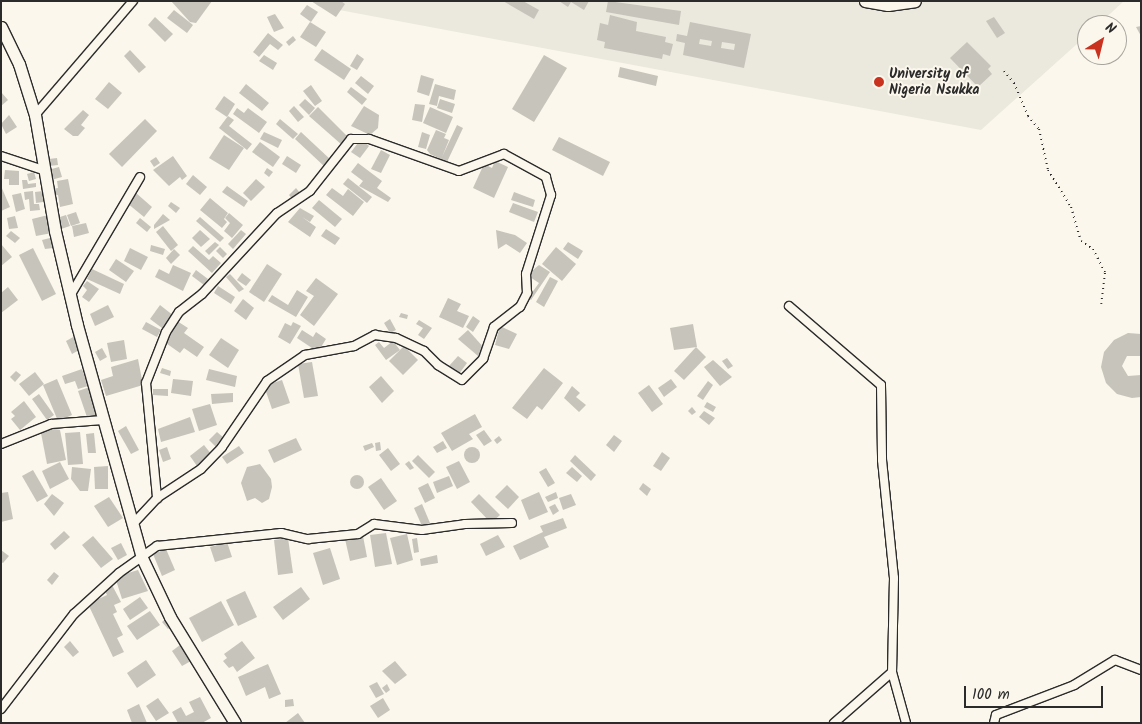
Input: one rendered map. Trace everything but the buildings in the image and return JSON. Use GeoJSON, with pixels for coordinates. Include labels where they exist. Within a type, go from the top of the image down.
{"type":"FeatureCollection","features":[{"type":"Feature","properties":{"kind":"street"},"geometry":{"type":"LineString","coordinates":[[35,115],[133,1]]}},
{"type":"Feature","properties":{"kind":"street"},"geometry":{"type":"LineString","coordinates":[[865,1],[888,5],[915,1]]}},
{"type":"Feature","properties":{"kind":"street"},"geometry":{"type":"LineString","coordinates":[[1,26],[19,64],[35,115],[43,170],[70,296],[142,558],[170,616],[235,723]]}},
{"type":"Feature","properties":{"kind":"street"},"geometry":{"type":"LineString","coordinates":[[132,525],[157,498],[201,469],[222,447],[267,381],[305,355],[354,346],[375,336],[396,338],[424,351],[438,366],[462,380],[483,359],[494,326],[520,307],[527,293],[526,274],[551,195],[546,176],[504,154],[459,171],[369,139],[351,139],[310,192],[277,213],[202,294],[179,312],[166,332],[146,383],[157,498]]}},
{"type":"Feature","properties":{"kind":"street"},"geometry":{"type":"LineString","coordinates":[[1,156],[43,170]]}},
{"type":"Feature","properties":{"kind":"street"},"geometry":{"type":"LineString","coordinates":[[70,296],[140,177]]}},
{"type":"Feature","properties":{"kind":"street"},"geometry":{"type":"LineString","coordinates":[[789,306],[881,385],[882,460],[894,578],[892,672],[906,723]]}},
{"type":"Feature","properties":{"kind":"street"},"geometry":{"type":"LineString","coordinates":[[1,444],[51,424],[103,420]]}},
{"type":"Feature","properties":{"kind":"street"},"geometry":{"type":"LineString","coordinates":[[1,709],[74,614],[118,573],[157,546],[281,533],[308,539],[358,534],[374,524],[422,530],[465,524],[512,524]]}},
{"type":"Feature","properties":{"kind":"street"},"geometry":{"type":"LineString","coordinates":[[994,723],[996,715],[1074,685],[1115,660],[1141,670]]}},
{"type":"Feature","properties":{"kind":"street"},"geometry":{"type":"LineString","coordinates":[[834,723],[892,672]]}},
{"type":"Feature","properties":{"kind":"path"},"geometry":{"type":"LineString","coordinates":[[1004,71],[1014,83],[1028,116],[1039,129],[1048,170],[1070,207],[1081,241],[1093,249],[1105,273],[1101,304]]}},
{"type":"Feature","properties":{"kind":"shaded area","name":"University of Nigeria Nsukka"},"geometry":{"type":"Polygon","coordinates":[[[313,1],[1124,1],[1109,15],[1077,15],[1077,44],[981,130],[318,6],[313,1]]]}},
{"type":"Feature","properties":{"kind":"place","name":"University of Nigeria Nsukka"},"geometry":{"type":"Point","coordinates":[879,82]}}]}
